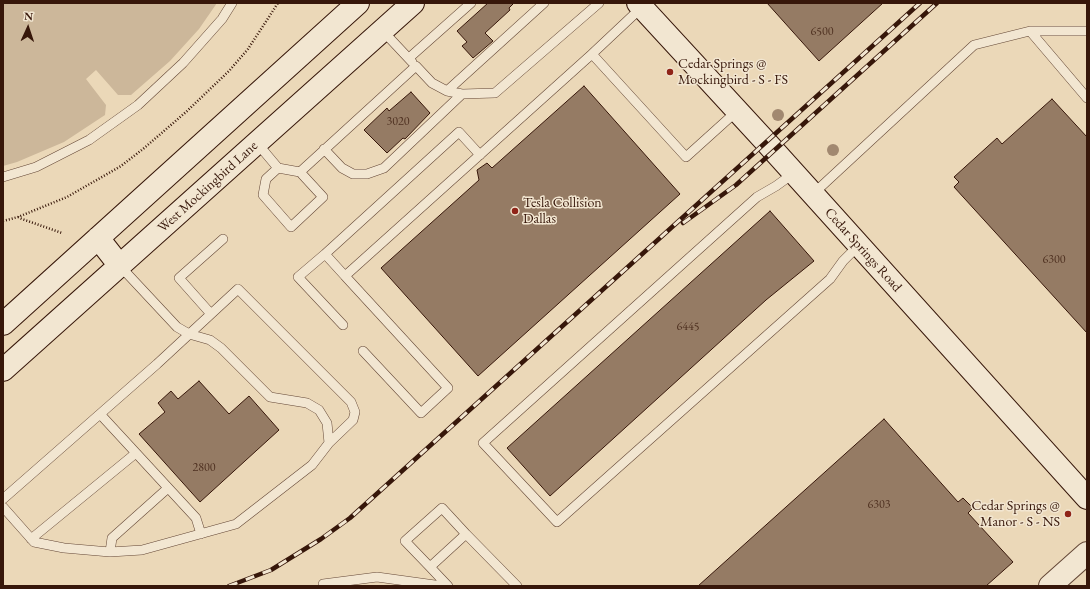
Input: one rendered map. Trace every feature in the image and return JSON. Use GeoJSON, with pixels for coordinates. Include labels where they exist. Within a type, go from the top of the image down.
{"type":"FeatureCollection","features":[{"type":"Feature","properties":{"kind":"main road"},"geometry":{"type":"LineString","coordinates":[[336,22],[347,3]]}},
{"type":"Feature","properties":{"kind":"main road"},"geometry":{"type":"LineString","coordinates":[[3,324],[358,3]]}},
{"type":"Feature","properties":{"kind":"main road","name":"West Mockingbird Lane"},"geometry":{"type":"LineString","coordinates":[[3,370],[413,3]]}},
{"type":"Feature","properties":{"kind":"main road","name":"Cedar Springs Road"},"geometry":{"type":"LineString","coordinates":[[640,5],[794,173],[1087,498]]}},
{"type":"Feature","properties":{"kind":"main road"},"geometry":{"type":"LineString","coordinates":[[98,238],[120,266]]}},
{"type":"Feature","properties":{"kind":"main road"},"geometry":{"type":"LineString","coordinates":[[1050,586],[1087,553]]}},
{"type":"Feature","properties":{"kind":"lane"},"geometry":{"type":"LineString","coordinates":[[3,177],[36,167],[89,140],[138,105],[183,63],[222,19],[232,3]]}},
{"type":"Feature","properties":{"kind":"lane"},"geometry":{"type":"LineString","coordinates":[[409,58],[471,3]]}},
{"type":"Feature","properties":{"kind":"lane"},"geometry":{"type":"LineString","coordinates":[[447,91],[544,3]]}},
{"type":"Feature","properties":{"kind":"lane"},"geometry":{"type":"LineString","coordinates":[[382,30],[432,83],[447,91],[462,94],[495,93],[599,3]]}},
{"type":"Feature","properties":{"kind":"lane"},"geometry":{"type":"LineString","coordinates":[[345,276],[592,54],[640,5]]}},
{"type":"Feature","properties":{"kind":"lane"},"geometry":{"type":"LineString","coordinates":[[1030,31],[1087,98]]}},
{"type":"Feature","properties":{"kind":"lane"},"geometry":{"type":"LineString","coordinates":[[813,194],[974,45],[1030,31],[1087,31]]}},
{"type":"Feature","properties":{"kind":"lane"},"geometry":{"type":"LineString","coordinates":[[592,54],[686,156],[737,111]]}},
{"type":"Feature","properties":{"kind":"lane"},"geometry":{"type":"LineString","coordinates":[[300,172],[416,66]]}},
{"type":"Feature","properties":{"kind":"lane"},"geometry":{"type":"LineString","coordinates":[[324,149],[342,168],[353,174],[367,174],[384,168],[462,94]]}},
{"type":"Feature","properties":{"kind":"lane"},"geometry":{"type":"LineString","coordinates":[[342,325],[298,277],[459,132],[480,155]]}},
{"type":"Feature","properties":{"kind":"lane"},"geometry":{"type":"LineString","coordinates":[[257,143],[278,168],[300,172],[323,197],[291,227],[263,195],[266,179],[278,168]]}},
{"type":"Feature","properties":{"kind":"lane"},"geometry":{"type":"LineString","coordinates":[[794,173],[757,197],[483,443],[557,522],[830,279],[843,261],[859,246]]}},
{"type":"Feature","properties":{"kind":"lane"},"geometry":{"type":"LineString","coordinates":[[211,314],[179,278],[223,239]]}},
{"type":"Feature","properties":{"kind":"lane"},"geometry":{"type":"LineString","coordinates":[[325,254],[448,388],[421,413],[363,351]]}},
{"type":"Feature","properties":{"kind":"lane"},"geometry":{"type":"LineString","coordinates":[[120,266],[177,327],[189,334],[210,340],[222,348],[270,397],[307,403],[319,410],[327,423],[329,443]]}},
{"type":"Feature","properties":{"kind":"lane"},"geometry":{"type":"LineString","coordinates":[[3,499],[100,414],[238,289],[351,402],[355,412],[353,420],[329,443],[312,465],[236,524],[142,550],[110,552],[64,548],[34,542],[3,507]]}},
{"type":"Feature","properties":{"kind":"lane"},"geometry":{"type":"LineString","coordinates":[[100,414],[196,518],[201,534]]}},
{"type":"Feature","properties":{"kind":"lane"},"geometry":{"type":"LineString","coordinates":[[32,539],[136,453]]}},
{"type":"Feature","properties":{"kind":"lane"},"geometry":{"type":"LineString","coordinates":[[110,552],[112,538],[168,488]]}},
{"type":"Feature","properties":{"kind":"lane"},"geometry":{"type":"LineString","coordinates":[[448,586],[406,541],[442,508],[517,586]]}},
{"type":"Feature","properties":{"kind":"lane"},"geometry":{"type":"LineString","coordinates":[[430,567],[466,534]]}},
{"type":"Feature","properties":{"kind":"lane"},"geometry":{"type":"LineString","coordinates":[[323,584],[377,577],[442,586]]}},
{"type":"Feature","properties":{"kind":"path"},"geometry":{"type":"LineString","coordinates":[[3,221],[18,217],[68,197],[121,166],[143,149],[186,112],[229,71],[248,49],[278,3]]}},
{"type":"Feature","properties":{"kind":"path"},"geometry":{"type":"LineString","coordinates":[[18,217],[22,220],[62,233]]}},
{"type":"Feature","properties":{"kind":"shaded area"},"geometry":{"type":"Polygon","coordinates":[[[3,3],[217,3],[199,29],[170,61],[131,95],[118,95],[96,70],[86,79],[106,105],[105,115],[64,142],[17,162],[3,166],[3,3]]]}},
{"type":"Feature","properties":{"kind":"building"},"geometry":{"type":"Polygon","coordinates":[[[488,3],[514,3],[509,8],[510,10],[485,33],[493,41],[473,58],[462,46],[467,42],[457,31],[488,3]]]}},
{"type":"Feature","properties":{"kind":"building"},"geometry":{"type":"Polygon","coordinates":[[[767,3],[883,3],[819,61],[767,3]]]}},
{"type":"Feature","properties":{"kind":"building"},"geometry":{"type":"Polygon","coordinates":[[[584,86],[680,194],[478,376],[381,268],[479,180],[477,170],[487,163],[492,168],[584,86]]]}},
{"type":"Feature","properties":{"kind":"building"},"geometry":{"type":"Polygon","coordinates":[[[411,92],[430,113],[405,139],[403,138],[387,153],[364,130],[387,108],[389,111],[411,92]]]}},
{"type":"Feature","properties":{"kind":"building"},"geometry":{"type":"Polygon","coordinates":[[[1052,99],[1087,137],[1087,333],[954,187],[959,182],[954,177],[997,138],[1002,144],[1052,99]]]}},
{"type":"Feature","properties":{"kind":"building"},"geometry":{"type":"Polygon","coordinates":[[[770,211],[814,261],[766,300],[550,496],[507,448],[770,211]]]}},
{"type":"Feature","properties":{"kind":"building"},"geometry":{"type":"Polygon","coordinates":[[[199,381],[229,414],[249,396],[279,430],[200,502],[139,434],[165,412],[158,403],[171,391],[178,399],[199,381]]]}},
{"type":"Feature","properties":{"kind":"building"},"geometry":{"type":"Polygon","coordinates":[[[884,419],[958,502],[963,498],[973,508],[968,513],[1013,562],[986,586],[698,586],[884,419]]]}},
{"type":"Feature","properties":{"kind":"railway"},"geometry":{"type":"LineString","coordinates":[[229,586],[271,570],[321,539],[350,518],[920,3]]}},
{"type":"Feature","properties":{"kind":"railway"},"geometry":{"type":"LineString","coordinates":[[683,223],[736,185],[937,3]]}},
{"type":"Feature","properties":{"kind":"place","name":"Cedar Springs @ Mockingbird - S - FS"},"geometry":{"type":"Point","coordinates":[670,72]}},
{"type":"Feature","properties":{"kind":"place","name":"Tesla Collision Dallas"},"geometry":{"type":"Point","coordinates":[515,211]}},
{"type":"Feature","properties":{"kind":"place","name":"Cedar Springs @ Manor - S - NS"},"geometry":{"type":"Point","coordinates":[1068,514]}}]}
